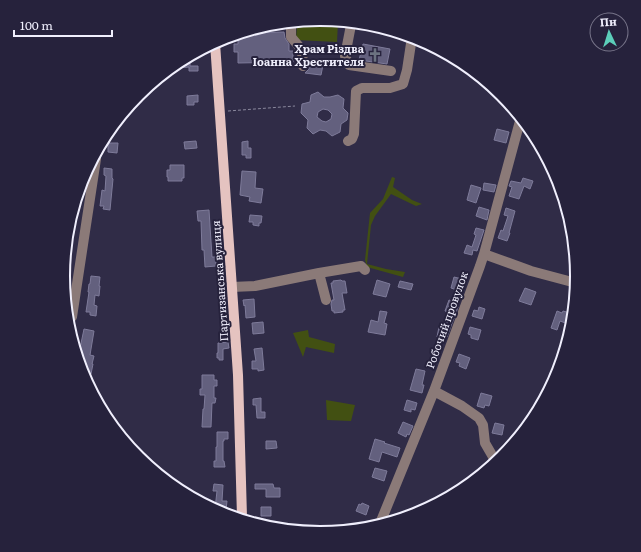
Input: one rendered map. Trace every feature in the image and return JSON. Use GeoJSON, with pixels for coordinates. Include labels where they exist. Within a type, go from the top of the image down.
{"type":"FeatureCollection","features":[{"type":"Feature","properties":{"kind":"main road","name":"Партизанська вулиця"},"geometry":{"type":"LineString","coordinates":[[215,49],[238,375],[242,513]]}},
{"type":"Feature","properties":{"kind":"street"},"geometry":{"type":"LineString","coordinates":[[291,28],[291,37],[302,50],[303,66]]}},
{"type":"Feature","properties":{"kind":"street"},"geometry":{"type":"LineString","coordinates":[[350,28],[345,56],[350,65],[391,71]]}},
{"type":"Feature","properties":{"kind":"street"},"geometry":{"type":"LineString","coordinates":[[348,141],[352,139],[354,134],[356,91],[362,88],[390,88],[403,84],[407,70],[411,43]]}},
{"type":"Feature","properties":{"kind":"street","name":"Робочий провулок"},"geometry":{"type":"LineString","coordinates":[[382,518],[434,392],[484,254],[519,124]]}},
{"type":"Feature","properties":{"kind":"street"},"geometry":{"type":"LineString","coordinates":[[73,310],[95,167]]}},
{"type":"Feature","properties":{"kind":"street"},"geometry":{"type":"LineString","coordinates":[[484,254],[531,271],[570,281]]}},
{"type":"Feature","properties":{"kind":"street"},"geometry":{"type":"LineString","coordinates":[[232,287],[255,286],[361,266],[365,270]]}},
{"type":"Feature","properties":{"kind":"street"},"geometry":{"type":"LineString","coordinates":[[319,273],[326,300]]}},
{"type":"Feature","properties":{"kind":"street"},"geometry":{"type":"LineString","coordinates":[[434,392],[462,406],[479,418],[484,425],[485,443],[493,457]]}},
{"type":"Feature","properties":{"kind":"path"},"geometry":{"type":"LineString","coordinates":[[220,112],[295,106]]}},
{"type":"Feature","properties":{"kind":"green space"},"geometry":{"type":"Polygon","coordinates":[[[320,26],[338,27],[337,42],[296,40],[297,27],[320,26]]]}},
{"type":"Feature","properties":{"kind":"green space"},"geometry":{"type":"Polygon","coordinates":[[[392,177],[395,178],[393,187],[412,200],[422,204],[416,206],[391,194],[375,216],[371,225],[367,264],[405,272],[403,277],[367,267],[365,260],[370,213],[383,199],[392,177]]]}},
{"type":"Feature","properties":{"kind":"green space"},"geometry":{"type":"Polygon","coordinates":[[[308,330],[309,337],[335,344],[334,353],[306,347],[303,357],[293,333],[308,330]]]}},
{"type":"Feature","properties":{"kind":"green space"},"geometry":{"type":"Polygon","coordinates":[[[326,400],[355,405],[351,421],[327,420],[326,400]]]}},
{"type":"Feature","properties":{"kind":"building"},"geometry":{"type":"Polygon","coordinates":[[[284,32],[285,38],[289,44],[289,51],[293,51],[293,62],[238,63],[238,52],[234,52],[234,44],[238,44],[238,40],[240,39],[266,33],[284,32]]]}},
{"type":"Feature","properties":{"kind":"building","name":"Храм Різдва Іоанна Хрестителя"},"geometry":{"type":"Polygon","coordinates":[[[363,44],[390,49],[387,64],[359,60],[363,44]]]}},
{"type":"Feature","properties":{"kind":"building"},"geometry":{"type":"Polygon","coordinates":[[[190,63],[190,66],[198,66],[198,71],[189,71],[189,67],[183,68],[190,63]]]}},
{"type":"Feature","properties":{"kind":"building"},"geometry":{"type":"Polygon","coordinates":[[[312,63],[323,65],[321,75],[305,73],[309,69],[309,64],[311,65],[312,63]]]}},
{"type":"Feature","properties":{"kind":"building"},"geometry":{"type":"Polygon","coordinates":[[[318,92],[324,97],[338,95],[344,99],[343,108],[348,113],[347,120],[341,124],[340,132],[332,136],[326,131],[320,130],[313,134],[307,128],[308,120],[301,113],[302,104],[310,102],[311,95],[318,92]],[[323,109],[318,112],[317,117],[326,122],[331,119],[332,114],[328,110],[323,109]]]}},
{"type":"Feature","properties":{"kind":"building"},"geometry":{"type":"Polygon","coordinates":[[[198,95],[198,102],[194,102],[194,105],[187,105],[187,96],[198,95]]]}},
{"type":"Feature","properties":{"kind":"building"},"geometry":{"type":"Polygon","coordinates":[[[497,129],[509,132],[506,143],[494,140],[497,129]]]}},
{"type":"Feature","properties":{"kind":"building"},"geometry":{"type":"Polygon","coordinates":[[[196,141],[197,148],[185,149],[184,142],[196,141]]]}},
{"type":"Feature","properties":{"kind":"building"},"geometry":{"type":"Polygon","coordinates":[[[248,141],[248,148],[251,148],[251,158],[246,158],[246,155],[242,155],[242,142],[248,141]]]}},
{"type":"Feature","properties":{"kind":"building"},"geometry":{"type":"Polygon","coordinates":[[[109,143],[118,143],[117,153],[108,152],[109,143]]]}},
{"type":"Feature","properties":{"kind":"building"},"geometry":{"type":"Polygon","coordinates":[[[170,165],[184,165],[184,178],[182,178],[182,181],[168,181],[167,170],[170,170],[170,165]]]}},
{"type":"Feature","properties":{"kind":"building"},"geometry":{"type":"Polygon","coordinates":[[[104,168],[112,169],[113,179],[110,210],[103,209],[104,206],[100,206],[102,190],[105,191],[106,176],[104,175],[104,168]]]}},
{"type":"Feature","properties":{"kind":"building"},"geometry":{"type":"Polygon","coordinates":[[[242,171],[256,172],[255,188],[263,189],[261,203],[249,201],[250,197],[240,195],[242,171]]]}},
{"type":"Feature","properties":{"kind":"building"},"geometry":{"type":"Polygon","coordinates":[[[523,178],[533,181],[530,189],[524,186],[519,199],[509,196],[512,187],[509,186],[511,181],[521,183],[523,178]]]}},
{"type":"Feature","properties":{"kind":"building"},"geometry":{"type":"Polygon","coordinates":[[[484,183],[496,185],[494,192],[483,190],[484,183]]]}},
{"type":"Feature","properties":{"kind":"building"},"geometry":{"type":"Polygon","coordinates":[[[471,185],[481,188],[476,203],[467,200],[471,185]]]}},
{"type":"Feature","properties":{"kind":"building"},"geometry":{"type":"Polygon","coordinates":[[[479,207],[489,210],[487,220],[476,216],[479,207]]]}},
{"type":"Feature","properties":{"kind":"building"},"geometry":{"type":"Polygon","coordinates":[[[506,208],[515,211],[507,241],[498,238],[501,230],[503,231],[508,216],[504,215],[506,208]]]}},
{"type":"Feature","properties":{"kind":"building"},"geometry":{"type":"Polygon","coordinates":[[[209,210],[212,257],[216,257],[216,266],[205,267],[204,250],[202,250],[201,221],[198,221],[197,211],[209,210]]]}},
{"type":"Feature","properties":{"kind":"building"},"geometry":{"type":"Polygon","coordinates":[[[250,215],[262,216],[259,226],[253,225],[253,222],[249,222],[250,215]]]}},
{"type":"Feature","properties":{"kind":"building"},"geometry":{"type":"Polygon","coordinates":[[[476,228],[484,230],[477,251],[473,250],[472,255],[464,253],[467,245],[472,247],[476,235],[474,234],[476,228]]]}},
{"type":"Feature","properties":{"kind":"building"},"geometry":{"type":"Polygon","coordinates":[[[91,276],[100,277],[99,296],[95,295],[94,305],[97,306],[96,316],[90,315],[90,312],[86,312],[91,276]]]}},
{"type":"Feature","properties":{"kind":"building"},"geometry":{"type":"Polygon","coordinates":[[[454,277],[466,280],[464,288],[458,286],[457,290],[451,288],[454,277]]]}},
{"type":"Feature","properties":{"kind":"building"},"geometry":{"type":"Polygon","coordinates":[[[377,280],[390,284],[386,297],[373,294],[377,280]]]}},
{"type":"Feature","properties":{"kind":"building"},"geometry":{"type":"Polygon","coordinates":[[[333,281],[345,281],[347,293],[342,293],[345,310],[343,310],[343,312],[334,313],[334,311],[332,311],[331,304],[332,300],[334,300],[331,283],[333,283],[333,281]]]}},
{"type":"Feature","properties":{"kind":"building"},"geometry":{"type":"Polygon","coordinates":[[[400,281],[413,284],[411,290],[398,287],[400,281]]]}},
{"type":"Feature","properties":{"kind":"building"},"geometry":{"type":"Polygon","coordinates":[[[525,288],[536,292],[531,305],[519,301],[525,288]]]}},
{"type":"Feature","properties":{"kind":"building"},"geometry":{"type":"Polygon","coordinates":[[[254,299],[255,317],[246,318],[243,300],[254,299]]]}},
{"type":"Feature","properties":{"kind":"building"},"geometry":{"type":"Polygon","coordinates":[[[449,300],[455,302],[454,305],[458,307],[447,337],[437,337],[439,327],[442,328],[448,312],[445,311],[449,300]]]}},
{"type":"Feature","properties":{"kind":"building"},"geometry":{"type":"Polygon","coordinates":[[[479,307],[485,309],[482,319],[472,316],[474,310],[478,311],[479,307]]]}},
{"type":"Feature","properties":{"kind":"building"},"geometry":{"type":"Polygon","coordinates":[[[380,311],[387,312],[384,323],[387,324],[385,335],[368,332],[371,320],[378,322],[380,311]]]}},
{"type":"Feature","properties":{"kind":"building"},"geometry":{"type":"Polygon","coordinates":[[[557,311],[562,313],[563,311],[568,312],[566,323],[560,321],[557,330],[551,328],[557,311]]]}},
{"type":"Feature","properties":{"kind":"building"},"geometry":{"type":"Polygon","coordinates":[[[263,322],[264,333],[253,334],[252,323],[263,322]]]}},
{"type":"Feature","properties":{"kind":"building"},"geometry":{"type":"Polygon","coordinates":[[[470,327],[481,330],[478,340],[471,338],[471,335],[468,334],[470,327]]]}},
{"type":"Feature","properties":{"kind":"building"},"geometry":{"type":"Polygon","coordinates":[[[84,329],[94,331],[90,355],[94,356],[91,374],[84,356],[81,346],[84,329]]]}},
{"type":"Feature","properties":{"kind":"building"},"geometry":{"type":"Polygon","coordinates":[[[228,342],[229,348],[223,349],[223,360],[219,360],[219,358],[217,358],[218,343],[228,342]]]}},
{"type":"Feature","properties":{"kind":"building"},"geometry":{"type":"Polygon","coordinates":[[[262,348],[264,370],[258,371],[258,369],[252,369],[252,361],[256,361],[254,349],[262,348]]]}},
{"type":"Feature","properties":{"kind":"building"},"geometry":{"type":"Polygon","coordinates":[[[459,354],[470,358],[466,369],[459,366],[460,363],[456,362],[459,354]]]}},
{"type":"Feature","properties":{"kind":"building"},"geometry":{"type":"Polygon","coordinates":[[[416,369],[425,371],[422,393],[410,390],[416,369]]]}},
{"type":"Feature","properties":{"kind":"building"},"geometry":{"type":"Polygon","coordinates":[[[202,375],[214,375],[214,380],[217,380],[217,386],[214,386],[214,398],[216,398],[215,403],[212,403],[211,427],[202,427],[205,395],[200,395],[200,389],[202,389],[202,375]]]}},
{"type":"Feature","properties":{"kind":"building"},"geometry":{"type":"Polygon","coordinates":[[[481,393],[492,396],[489,406],[485,405],[484,408],[477,406],[481,393]]]}},
{"type":"Feature","properties":{"kind":"building"},"geometry":{"type":"Polygon","coordinates":[[[261,398],[261,412],[265,412],[265,418],[257,418],[256,405],[253,405],[253,399],[261,398]]]}},
{"type":"Feature","properties":{"kind":"building"},"geometry":{"type":"Polygon","coordinates":[[[407,400],[417,403],[415,410],[411,409],[411,412],[404,410],[407,400]]]}},
{"type":"Feature","properties":{"kind":"building"},"geometry":{"type":"Polygon","coordinates":[[[403,422],[413,426],[409,435],[407,434],[406,437],[398,433],[403,422]]]}},
{"type":"Feature","properties":{"kind":"building"},"geometry":{"type":"Polygon","coordinates":[[[495,423],[504,425],[502,435],[492,433],[495,423]]]}},
{"type":"Feature","properties":{"kind":"building"},"geometry":{"type":"Polygon","coordinates":[[[217,432],[228,432],[228,439],[224,439],[223,441],[223,461],[225,467],[214,467],[214,461],[216,461],[217,432]]]}},
{"type":"Feature","properties":{"kind":"building"},"geometry":{"type":"Polygon","coordinates":[[[375,439],[400,448],[397,457],[382,452],[379,462],[369,459],[375,439]]]}},
{"type":"Feature","properties":{"kind":"building"},"geometry":{"type":"Polygon","coordinates":[[[266,441],[276,441],[277,448],[266,449],[266,441]]]}},
{"type":"Feature","properties":{"kind":"building"},"geometry":{"type":"Polygon","coordinates":[[[375,468],[387,471],[384,481],[372,477],[375,468]]]}},
{"type":"Feature","properties":{"kind":"building"},"geometry":{"type":"Polygon","coordinates":[[[214,484],[223,485],[222,501],[227,501],[226,508],[216,503],[217,491],[213,491],[214,484]]]}},
{"type":"Feature","properties":{"kind":"building"},"geometry":{"type":"Polygon","coordinates":[[[255,484],[273,484],[274,488],[280,488],[280,497],[266,497],[266,489],[255,489],[255,484]]]}},
{"type":"Feature","properties":{"kind":"building"},"geometry":{"type":"Polygon","coordinates":[[[362,503],[369,506],[366,515],[356,511],[359,504],[361,505],[362,503]]]}},
{"type":"Feature","properties":{"kind":"building"},"geometry":{"type":"Polygon","coordinates":[[[261,507],[271,507],[271,516],[261,516],[261,507]]]}},
{"type":"Feature","properties":{"kind":"place","name":"Храм Різдва Іоанна Хрестителя"},"geometry":{"type":"Point","coordinates":[375,55]}}]}
